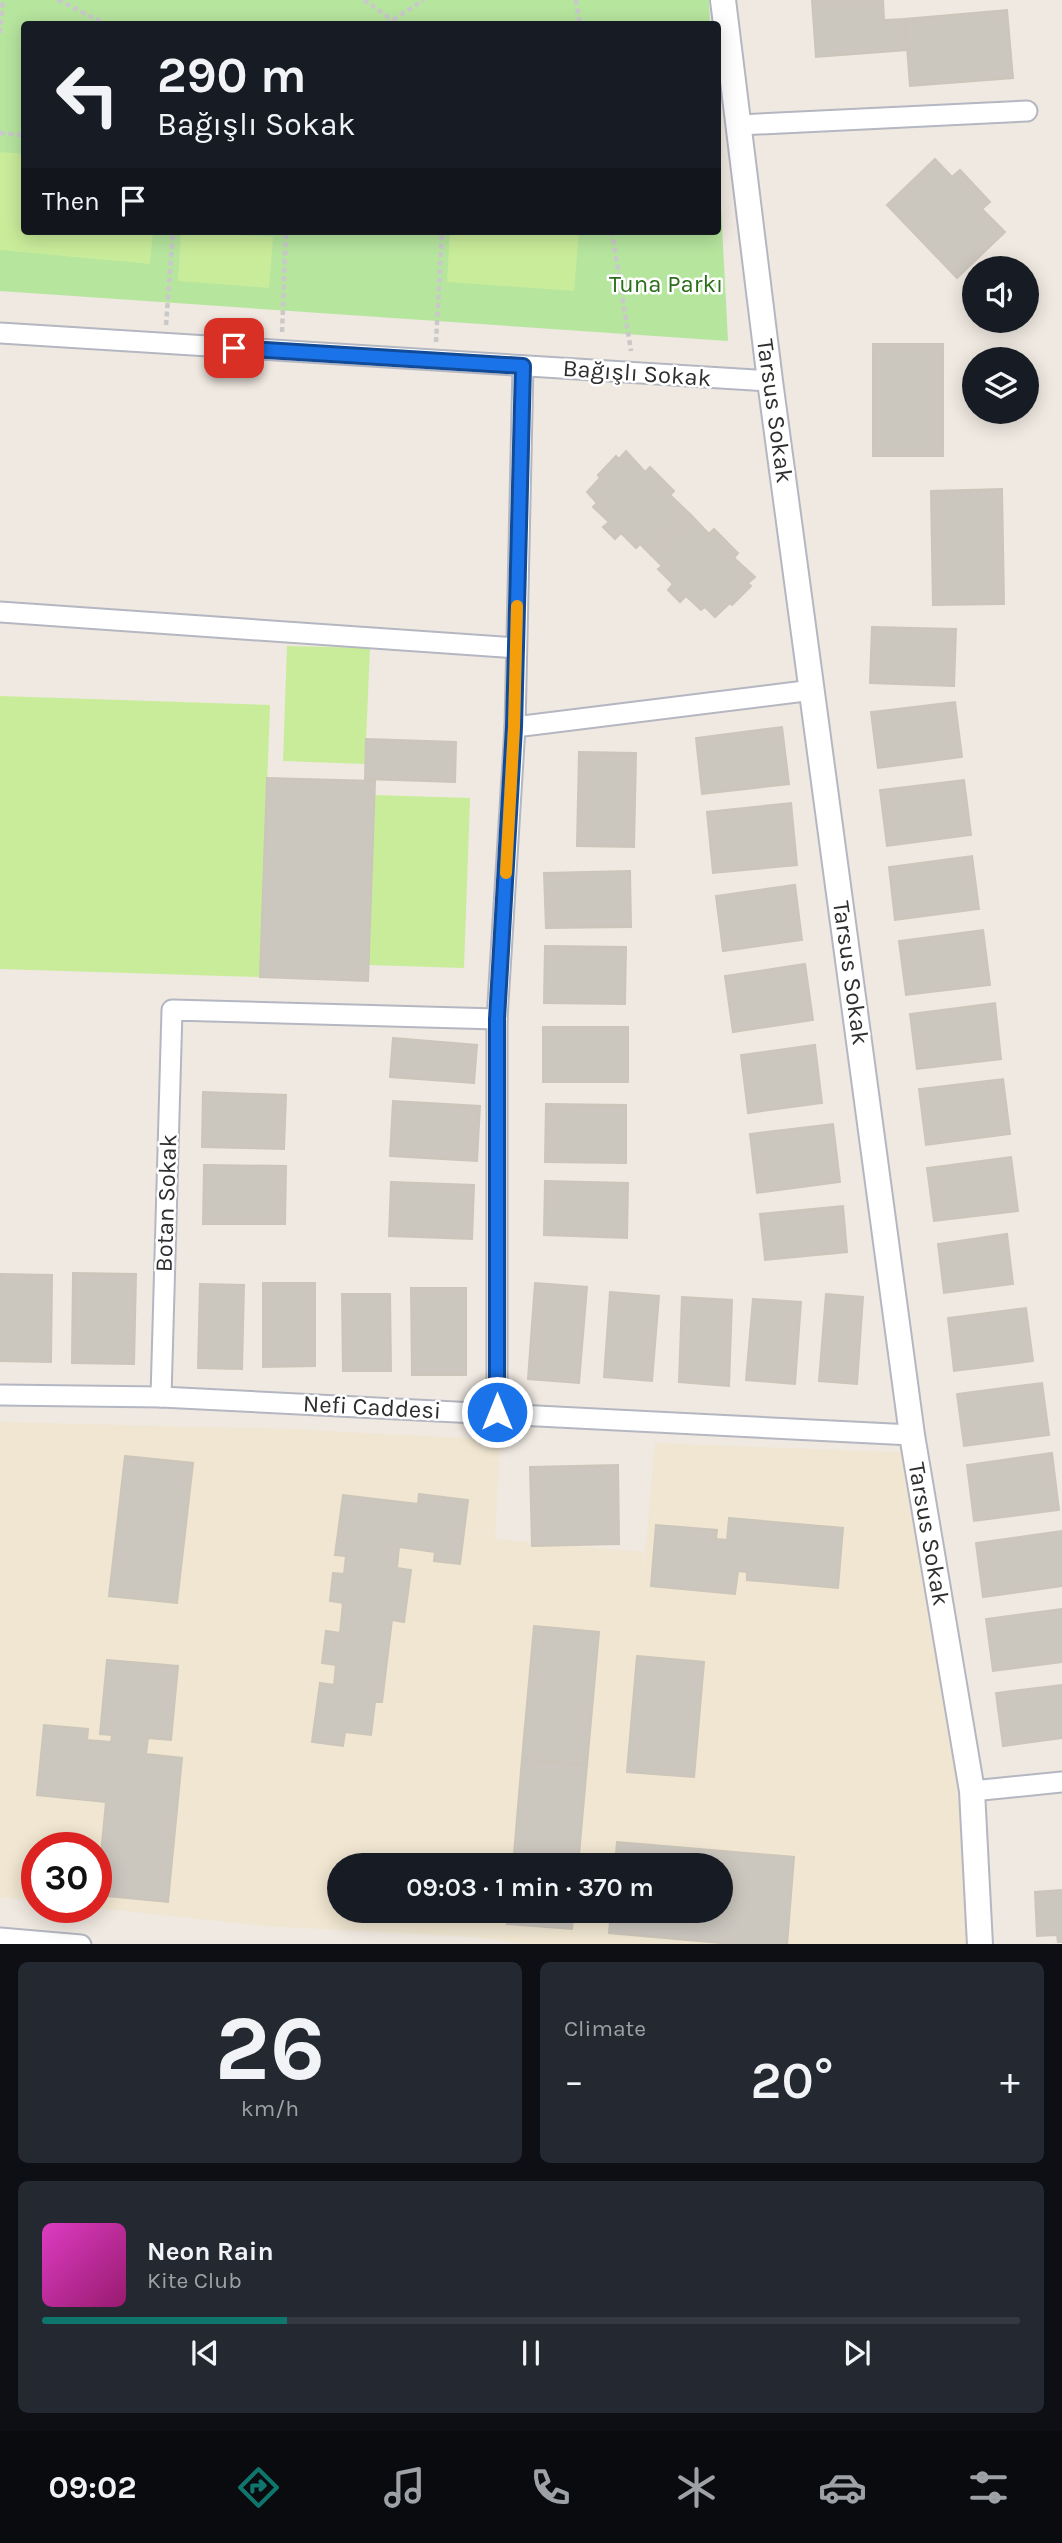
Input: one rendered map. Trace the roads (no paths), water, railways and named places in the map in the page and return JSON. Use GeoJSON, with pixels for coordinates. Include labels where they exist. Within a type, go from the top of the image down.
{"type":"FeatureCollection","features":[{"type":"Feature","properties":{"kind":"street","name":"Tarsus Sokak"},"geometry":{"type":"LineString","coordinates":[[723,0],[770,382],[912,1435],[972,1791],[980,1944]]}},
{"type":"Feature","properties":{"kind":"street"},"geometry":{"type":"LineString","coordinates":[[739,125],[1027,111]]}},
{"type":"Feature","properties":{"kind":"street","name":"Bağışlı Sokak"},"geometry":{"type":"LineString","coordinates":[[0,333],[770,382]]}},
{"type":"Feature","properties":{"kind":"street"},"geometry":{"type":"LineString","coordinates":[[497,1412],[497,1019],[514,727],[523,366]]}},
{"type":"Feature","properties":{"kind":"street"},"geometry":{"type":"LineString","coordinates":[[0,612],[516,648]]}},
{"type":"Feature","properties":{"kind":"street"},"geometry":{"type":"LineString","coordinates":[[514,727],[813,690]]}},
{"type":"Feature","properties":{"kind":"street","name":"Botan Sokak"},"geometry":{"type":"LineString","coordinates":[[161,1397],[172,1010],[497,1019]]}},
{"type":"Feature","properties":{"kind":"street","name":"Nefi Caddesi"},"geometry":{"type":"LineString","coordinates":[[0,1395],[161,1397],[912,1435]]}},
{"type":"Feature","properties":{"kind":"street"},"geometry":{"type":"LineString","coordinates":[[972,1791],[1062,1782]]}},
{"type":"Feature","properties":{"kind":"street"},"geometry":{"type":"LineString","coordinates":[[0,1938],[81,1944]]}},
{"type":"Feature","properties":{"kind":"park label","name":"Tuna Parkı"},"geometry":{"type":"Point","coordinates":[666,284]}}]}
